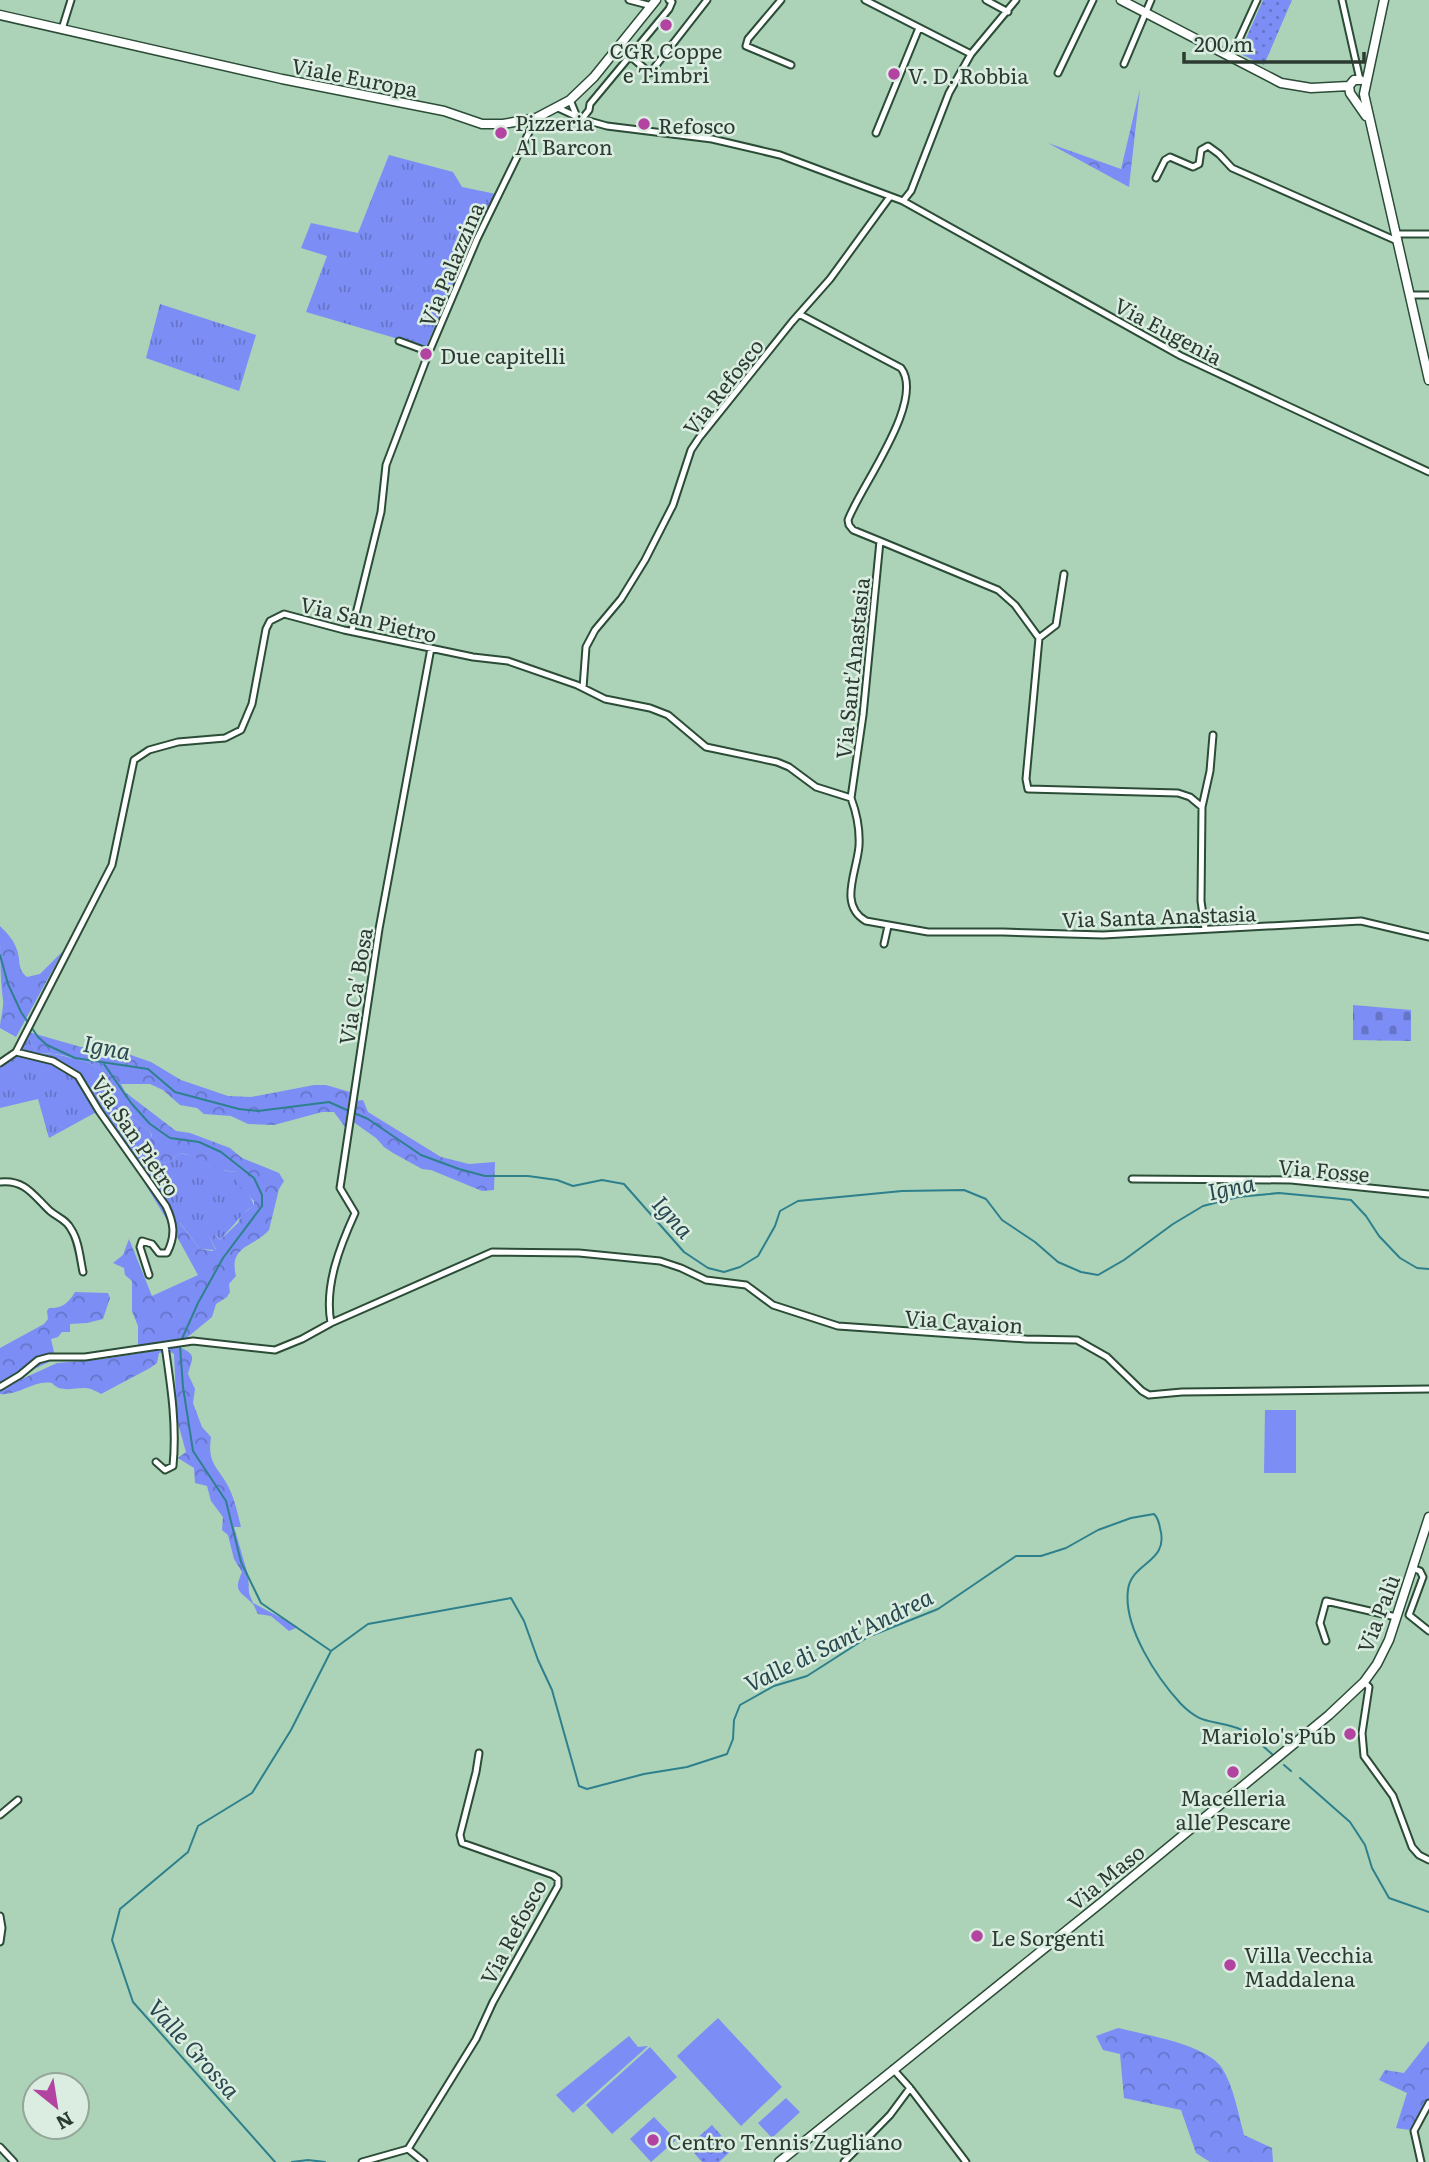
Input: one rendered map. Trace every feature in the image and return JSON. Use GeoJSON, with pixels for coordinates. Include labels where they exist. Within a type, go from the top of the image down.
{"type":"FeatureCollection","features":[{"type":"Feature","properties":{"kind":"main road"},"geometry":{"type":"LineString","coordinates":[[1121,0],[1280,83],[1311,88],[1357,88]]}},
{"type":"Feature","properties":{"kind":"main road"},"geometry":{"type":"LineString","coordinates":[[1384,0],[1369,66],[1357,88],[1371,125],[1427,360],[1429,380]]}},
{"type":"Feature","properties":{"kind":"main road","name":"Viale Europa"},"geometry":{"type":"LineString","coordinates":[[0,15],[282,79],[444,111],[482,124],[503,124],[536,118],[570,100],[594,77],[654,3]]}},
{"type":"Feature","properties":{"kind":"main road","name":"Via Palù"},"geometry":{"type":"LineString","coordinates":[[1240,1789],[1329,1715],[1364,1682],[1389,1640],[1429,1517]]}},
{"type":"Feature","properties":{"kind":"main road","name":"Via Maso"},"geometry":{"type":"LineString","coordinates":[[779,2162],[1240,1789]]}},
{"type":"Feature","properties":{"kind":"street"},"geometry":{"type":"LineString","coordinates":[[62,29],[71,0]]}},
{"type":"Feature","properties":{"kind":"street"},"geometry":{"type":"LineString","coordinates":[[629,0],[654,3]]}},
{"type":"Feature","properties":{"kind":"street"},"geometry":{"type":"LineString","coordinates":[[579,118],[589,110],[590,104],[670,9],[669,0]]}},
{"type":"Feature","properties":{"kind":"street"},"geometry":{"type":"LineString","coordinates":[[630,56],[650,73],[707,0]]}},
{"type":"Feature","properties":{"kind":"street"},"geometry":{"type":"LineString","coordinates":[[781,0],[748,39],[746,47],[791,65]]}},
{"type":"Feature","properties":{"kind":"street"},"geometry":{"type":"LineString","coordinates":[[865,0],[971,54]]}},
{"type":"Feature","properties":{"kind":"street"},"geometry":{"type":"LineString","coordinates":[[986,0],[1008,12]]}},
{"type":"Feature","properties":{"kind":"street"},"geometry":{"type":"LineString","coordinates":[[558,108],[579,118],[607,126],[712,139],[780,155],[902,201],[911,191],[948,93],[971,54],[1016,0]]}},
{"type":"Feature","properties":{"kind":"street"},"geometry":{"type":"LineString","coordinates":[[1058,73],[1093,0]]}},
{"type":"Feature","properties":{"kind":"street"},"geometry":{"type":"LineString","coordinates":[[1124,64],[1151,0]]}},
{"type":"Feature","properties":{"kind":"street"},"geometry":{"type":"LineString","coordinates":[[1342,0],[1357,63],[1357,88]]}},
{"type":"Feature","properties":{"kind":"street"},"geometry":{"type":"LineString","coordinates":[[1231,57],[1256,1]]}},
{"type":"Feature","properties":{"kind":"street"},"geometry":{"type":"LineString","coordinates":[[876,134],[919,28]]}},
{"type":"Feature","properties":{"kind":"street"},"geometry":{"type":"LineString","coordinates":[[570,100],[579,118]]}},
{"type":"Feature","properties":{"kind":"street","name":"Via Palazzina"},"geometry":{"type":"LineString","coordinates":[[352,630],[381,512],[386,465],[429,352],[482,227],[536,118]]}},
{"type":"Feature","properties":{"kind":"street"},"geometry":{"type":"LineString","coordinates":[[1156,178],[1165,160],[1176,158],[1193,167],[1199,164],[1201,150],[1208,146],[1232,168],[1398,238],[1429,234]]}},
{"type":"Feature","properties":{"kind":"street","name":"Via Refosco"},"geometry":{"type":"LineString","coordinates":[[583,688],[586,647],[645,560],[673,505],[691,450],[713,418],[830,279],[889,198]]}},
{"type":"Feature","properties":{"kind":"street","name":"Via Eugenia"},"geometry":{"type":"LineString","coordinates":[[902,201],[1181,356],[1429,472]]}},
{"type":"Feature","properties":{"kind":"street"},"geometry":{"type":"LineString","coordinates":[[1410,295],[1429,295]]}},
{"type":"Feature","properties":{"kind":"street"},"geometry":{"type":"LineString","coordinates":[[799,314],[901,368],[906,378],[906,393],[900,417],[882,461],[848,520],[849,525],[853,530],[998,590],[1015,605],[1039,638],[1026,779],[1028,789],[1178,793],[1190,797],[1202,807]]}},
{"type":"Feature","properties":{"kind":"street"},"geometry":{"type":"LineString","coordinates":[[399,341],[429,352]]}},
{"type":"Feature","properties":{"kind":"street","name":"Via Sant'Anastasia"},"geometry":{"type":"LineString","coordinates":[[851,798],[863,715],[880,541]]}},
{"type":"Feature","properties":{"kind":"street"},"geometry":{"type":"LineString","coordinates":[[1039,638],[1056,625],[1064,574]]}},
{"type":"Feature","properties":{"kind":"street","name":"Via San Pietro"},"geometry":{"type":"LineString","coordinates":[[149,1275],[140,1247],[142,1241],[152,1244],[159,1253],[167,1253],[173,1241],[174,1222],[166,1206],[99,1111],[78,1076],[53,1061],[16,1052],[112,865],[134,760],[149,750],[178,742],[225,738],[241,730],[252,704],[266,629],[270,621],[284,614],[431,648],[508,662],[583,688]]}},
{"type":"Feature","properties":{"kind":"street","name":"Via Ca' Bosa"},"geometry":{"type":"LineString","coordinates":[[331,1323],[327,1302],[339,1248],[355,1213],[340,1188],[350,1116],[379,929],[431,648]]}},
{"type":"Feature","properties":{"kind":"street"},"geometry":{"type":"LineString","coordinates":[[583,688],[605,699],[650,708],[668,715],[706,747],[777,762],[789,767],[816,787],[851,798]]}},
{"type":"Feature","properties":{"kind":"street"},"geometry":{"type":"LineString","coordinates":[[1205,929],[1201,901],[1202,807],[1210,771],[1213,735]]}},
{"type":"Feature","properties":{"kind":"street","name":"Via Santa Anastasia"},"geometry":{"type":"LineString","coordinates":[[851,798],[856,811],[859,848],[850,896],[851,905],[859,917],[866,921],[928,932],[1089,935],[1361,921],[1429,937]]}},
{"type":"Feature","properties":{"kind":"street"},"geometry":{"type":"LineString","coordinates":[[884,944],[888,926]]}},
{"type":"Feature","properties":{"kind":"street"},"geometry":{"type":"LineString","coordinates":[[0,1063],[16,1052]]}},
{"type":"Feature","properties":{"kind":"street","name":"Via Fosse"},"geometry":{"type":"LineString","coordinates":[[1132,1180],[1291,1180],[1429,1194]]}},
{"type":"Feature","properties":{"kind":"street"},"geometry":{"type":"LineString","coordinates":[[0,1182],[15,1181],[22,1185],[71,1227],[83,1272]]}},
{"type":"Feature","properties":{"kind":"street","name":"Via Cavaion"},"geometry":{"type":"LineString","coordinates":[[331,1323],[492,1252],[579,1253],[660,1261],[706,1280],[746,1285],[773,1305],[838,1326],[1077,1340],[1107,1357],[1149,1395],[1182,1392],[1429,1389]]}},
{"type":"Feature","properties":{"kind":"street"},"geometry":{"type":"LineString","coordinates":[[0,1387],[20,1376],[38,1360],[49,1357],[85,1357],[193,1341],[275,1350],[331,1323]]}},
{"type":"Feature","properties":{"kind":"street"},"geometry":{"type":"LineString","coordinates":[[156,1462],[165,1470],[173,1466],[176,1438],[165,1346]]}},
{"type":"Feature","properties":{"kind":"street"},"geometry":{"type":"LineString","coordinates":[[1411,1571],[1420,1571],[1422,1581],[1409,1615],[1429,1631]]}},
{"type":"Feature","properties":{"kind":"street"},"geometry":{"type":"LineString","coordinates":[[1326,1641],[1320,1623],[1326,1601],[1396,1617]]}},
{"type":"Feature","properties":{"kind":"street"},"geometry":{"type":"LineString","coordinates":[[1364,1682],[1368,1687],[1362,1733],[1364,1756],[1393,1796],[1412,1847],[1419,1856],[1429,1860]]}},
{"type":"Feature","properties":{"kind":"street","name":"Via Refosco"},"geometry":{"type":"LineString","coordinates":[[408,2150],[476,2039],[493,2002],[558,1886],[558,1879],[553,1875],[462,1843],[460,1835],[479,1753]]}},
{"type":"Feature","properties":{"kind":"street"},"geometry":{"type":"LineString","coordinates":[[0,1815],[18,1800]]}},
{"type":"Feature","properties":{"kind":"street"},"geometry":{"type":"LineString","coordinates":[[0,1916],[0,1942]]}},
{"type":"Feature","properties":{"kind":"street"},"geometry":{"type":"LineString","coordinates":[[893,2069],[966,2162]]}},
{"type":"Feature","properties":{"kind":"street"},"geometry":{"type":"LineString","coordinates":[[844,2162],[890,2115],[910,2088]]}},
{"type":"Feature","properties":{"kind":"street"},"geometry":{"type":"LineString","coordinates":[[1422,2162],[1413,2131],[1429,2103]]}},
{"type":"Feature","properties":{"kind":"street"},"geometry":{"type":"LineString","coordinates":[[0,2147],[14,2162]]}},
{"type":"Feature","properties":{"kind":"street"},"geometry":{"type":"LineString","coordinates":[[362,2162],[408,2150],[424,2162]]}},
{"type":"Feature","properties":{"kind":"green space"},"geometry":{"type":"Polygon","coordinates":[[[1263,0],[1292,0],[1264,65],[1243,55],[1241,50],[1263,0]]]}},
{"type":"Feature","properties":{"kind":"green space"},"geometry":{"type":"Polygon","coordinates":[[[1140,89],[1129,187],[1048,143],[1121,169],[1140,89]]]}},
{"type":"Feature","properties":{"kind":"green space"},"geometry":{"type":"Polygon","coordinates":[[[389,155],[453,172],[462,187],[496,194],[482,216],[426,347],[306,312],[327,256],[301,248],[311,223],[358,233],[389,155]]]}},
{"type":"Feature","properties":{"kind":"green space"},"geometry":{"type":"Polygon","coordinates":[[[160,304],[256,335],[239,391],[146,358],[160,304]]]}},
{"type":"Feature","properties":{"kind":"green space"},"geometry":{"type":"Polygon","coordinates":[[[0,926],[14,943],[20,968],[27,977],[40,974],[63,951],[16,1037],[0,1028],[3,1003],[0,926]]]}},
{"type":"Feature","properties":{"kind":"green space"},"geometry":{"type":"Polygon","coordinates":[[[1353,1005],[1411,1010],[1411,1041],[1353,1040],[1353,1005]]]}},
{"type":"Feature","properties":{"kind":"green space"},"geometry":{"type":"Polygon","coordinates":[[[25,1031],[37,1054],[71,1058],[90,1063],[102,1070],[109,1081],[115,1102],[104,1108],[113,1113],[123,1112],[150,1131],[156,1156],[163,1163],[171,1161],[180,1153],[197,1157],[226,1171],[237,1172],[240,1186],[254,1206],[246,1211],[220,1240],[213,1232],[209,1237],[216,1250],[200,1249],[180,1223],[175,1233],[139,1174],[138,1163],[100,1110],[49,1138],[38,1099],[0,1108],[0,1065],[12,1054],[25,1031]]]}},
{"type":"Feature","properties":{"kind":"green space"},"geometry":{"type":"Polygon","coordinates":[[[25,1031],[88,1049],[125,1053],[151,1062],[181,1080],[228,1096],[251,1097],[314,1085],[326,1085],[350,1092],[345,1127],[334,1112],[322,1112],[274,1125],[248,1124],[231,1116],[204,1114],[197,1108],[180,1105],[163,1090],[150,1084],[121,1084],[125,1092],[176,1131],[190,1133],[230,1148],[242,1158],[279,1173],[284,1181],[279,1189],[269,1230],[239,1252],[236,1258],[236,1276],[229,1284],[230,1292],[227,1297],[216,1304],[212,1317],[184,1340],[138,1347],[138,1326],[132,1311],[132,1281],[125,1275],[124,1268],[113,1263],[123,1255],[129,1239],[152,1296],[198,1275],[175,1233],[173,1222],[178,1221],[200,1249],[212,1251],[216,1249],[209,1237],[209,1224],[213,1223],[215,1235],[220,1240],[238,1223],[242,1214],[254,1206],[254,1201],[240,1188],[235,1179],[237,1172],[220,1169],[180,1153],[171,1161],[163,1163],[145,1146],[152,1136],[150,1131],[123,1112],[110,1113],[103,1108],[115,1102],[109,1081],[102,1070],[71,1057],[37,1054],[25,1031]]]}},
{"type":"Feature","properties":{"kind":"green space"},"geometry":{"type":"Polygon","coordinates":[[[363,1100],[368,1112],[441,1157],[469,1164],[495,1162],[494,1190],[482,1191],[431,1170],[422,1169],[384,1147],[352,1121],[355,1101],[363,1100]]]}},
{"type":"Feature","properties":{"kind":"green space"},"geometry":{"type":"Polygon","coordinates":[[[75,1292],[108,1293],[110,1298],[103,1319],[70,1324],[70,1332],[62,1332],[51,1339],[54,1352],[51,1361],[0,1385],[0,1348],[44,1324],[48,1319],[49,1308],[64,1304],[75,1292]]]}},
{"type":"Feature","properties":{"kind":"green space"},"geometry":{"type":"Polygon","coordinates":[[[179,1347],[191,1355],[188,1374],[195,1389],[193,1403],[202,1427],[211,1437],[214,1465],[229,1488],[236,1508],[241,1527],[234,1527],[248,1575],[249,1593],[253,1603],[298,1627],[289,1631],[271,1616],[258,1614],[253,1604],[239,1590],[242,1572],[234,1559],[228,1535],[222,1530],[223,1517],[211,1501],[207,1486],[195,1483],[194,1468],[178,1458],[186,1452],[177,1420],[174,1354],[169,1351],[159,1353],[157,1363],[150,1368],[101,1394],[91,1389],[65,1389],[45,1383],[13,1393],[0,1394],[0,1389],[57,1363],[179,1347]]]}},
{"type":"Feature","properties":{"kind":"green space"},"geometry":{"type":"Polygon","coordinates":[[[1265,1410],[1296,1410],[1296,1473],[1264,1473],[1265,1410]]]}},
{"type":"Feature","properties":{"kind":"green space"},"geometry":{"type":"Polygon","coordinates":[[[718,2018],[782,2087],[741,2126],[677,2056],[718,2018]]]}},
{"type":"Feature","properties":{"kind":"green space"},"geometry":{"type":"Polygon","coordinates":[[[1118,2028],[1189,2047],[1214,2060],[1230,2083],[1244,2135],[1272,2148],[1273,2162],[1210,2162],[1196,2153],[1181,2110],[1124,2098],[1120,2054],[1103,2050],[1096,2036],[1118,2028]]]}},
{"type":"Feature","properties":{"kind":"green space"},"geometry":{"type":"Polygon","coordinates":[[[629,2036],[638,2047],[648,2046],[573,2113],[556,2095],[629,2036]]]}},
{"type":"Feature","properties":{"kind":"green space"},"geometry":{"type":"Polygon","coordinates":[[[1429,2041],[1429,2100],[1410,2130],[1396,2128],[1407,2093],[1379,2080],[1385,2070],[1404,2073],[1429,2041]]]}},
{"type":"Feature","properties":{"kind":"green space"},"geometry":{"type":"Polygon","coordinates":[[[650,2047],[677,2077],[612,2134],[586,2105],[650,2047]]]}},
{"type":"Feature","properties":{"kind":"green space"},"geometry":{"type":"Polygon","coordinates":[[[786,2098],[800,2112],[772,2138],[758,2123],[786,2098]]]}},
{"type":"Feature","properties":{"kind":"green space","name":"Centro Tennis Zugliano"},"geometry":{"type":"Polygon","coordinates":[[[654,2117],[676,2140],[651,2162],[630,2139],[654,2117]]]}},
{"type":"Feature","properties":{"kind":"green space"},"geometry":{"type":"Polygon","coordinates":[[[712,2125],[733,2149],[719,2162],[702,2162],[688,2146],[712,2125]]]}},
{"type":"Feature","properties":{"kind":"waterway","name":"Igna"},"geometry":{"type":"LineString","coordinates":[[0,955],[8,984],[21,1012],[38,1037],[47,1045],[75,1058],[148,1069],[175,1092],[239,1109],[258,1111],[329,1102],[349,1111]]}},
{"type":"Feature","properties":{"kind":"waterway"},"geometry":{"type":"LineString","coordinates":[[104,1064],[131,1103],[150,1124],[170,1138],[199,1142],[221,1152],[254,1178],[262,1195],[262,1206],[223,1258],[181,1341]]}},
{"type":"Feature","properties":{"kind":"waterway","name":"Igna"},"geometry":{"type":"LineString","coordinates":[[354,1113],[368,1119],[421,1155],[485,1176],[528,1176],[557,1180],[573,1186],[602,1180],[624,1184],[684,1252],[708,1268],[724,1272],[740,1267],[758,1256],[780,1211],[798,1201],[902,1191],[964,1190],[986,1199],[1002,1220],[1035,1242],[1058,1262],[1081,1272],[1098,1275],[1203,1206],[1238,1197],[1279,1193],[1351,1200],[1400,1258],[1417,1268],[1429,1269]]}},
{"type":"Feature","properties":{"kind":"waterway"},"geometry":{"type":"LineString","coordinates":[[180,1346],[193,1451],[226,1501],[241,1562],[261,1603],[331,1651]]}},
{"type":"Feature","properties":{"kind":"waterway","name":"Valle di Sant'Andrea"},"geometry":{"type":"LineString","coordinates":[[275,2162],[133,2002],[112,1940],[120,1909],[188,1852],[198,1826],[252,1793],[291,1730],[331,1651],[368,1624],[511,1598],[524,1621],[552,1690],[579,1786],[587,1789],[644,1774],[687,1767],[727,1754],[740,1705],[774,1686],[807,1676],[868,1637],[938,1609],[1016,1556],[1041,1556],[1066,1548],[1098,1530],[1131,1518],[1154,1514],[1160,1528],[1160,1549],[1136,1573],[1128,1590],[1128,1604],[1136,1635],[1152,1666],[1188,1711],[1200,1718],[1245,1732],[1273,1755]]}},
{"type":"Feature","properties":{"kind":"waterway","name":"Valle di Sant'Andrea"},"geometry":{"type":"LineString","coordinates":[[1284,1765],[1291,1771]]}},
{"type":"Feature","properties":{"kind":"waterway","name":"Valle di Sant'Andrea"},"geometry":{"type":"LineString","coordinates":[[1300,1778],[1350,1822],[1365,1845],[1372,1868],[1389,1898],[1429,1912]]}},
{"type":"Feature","properties":{"kind":"waterway","name":"Valle Grossa"},"geometry":{"type":"LineString","coordinates":[[292,2162],[325,2162]]}},
{"type":"Feature","properties":{"kind":"place","name":"CGR Coppe e Timbri"},"geometry":{"type":"Point","coordinates":[666,25]}},
{"type":"Feature","properties":{"kind":"place","name":"V. D. Robbia"},"geometry":{"type":"Point","coordinates":[894,74]}},
{"type":"Feature","properties":{"kind":"place","name":"Refosco"},"geometry":{"type":"Point","coordinates":[644,124]}},
{"type":"Feature","properties":{"kind":"place","name":"Pizzeria Al Barcon"},"geometry":{"type":"Point","coordinates":[501,133]}},
{"type":"Feature","properties":{"kind":"place","name":"Due capitelli"},"geometry":{"type":"Point","coordinates":[426,354]}},
{"type":"Feature","properties":{"kind":"place","name":"Mariolo's Pub"},"geometry":{"type":"Point","coordinates":[1350,1734]}},
{"type":"Feature","properties":{"kind":"place","name":"Macelleria alle Pescare"},"geometry":{"type":"Point","coordinates":[1233,1772]}},
{"type":"Feature","properties":{"kind":"place","name":"Le Sorgenti"},"geometry":{"type":"Point","coordinates":[977,1936]}},
{"type":"Feature","properties":{"kind":"place","name":"Villa Vecchia Maddalena"},"geometry":{"type":"Point","coordinates":[1230,1965]}},
{"type":"Feature","properties":{"kind":"place","name":"Centro Tennis Zugliano"},"geometry":{"type":"Point","coordinates":[653,2140]}}]}
